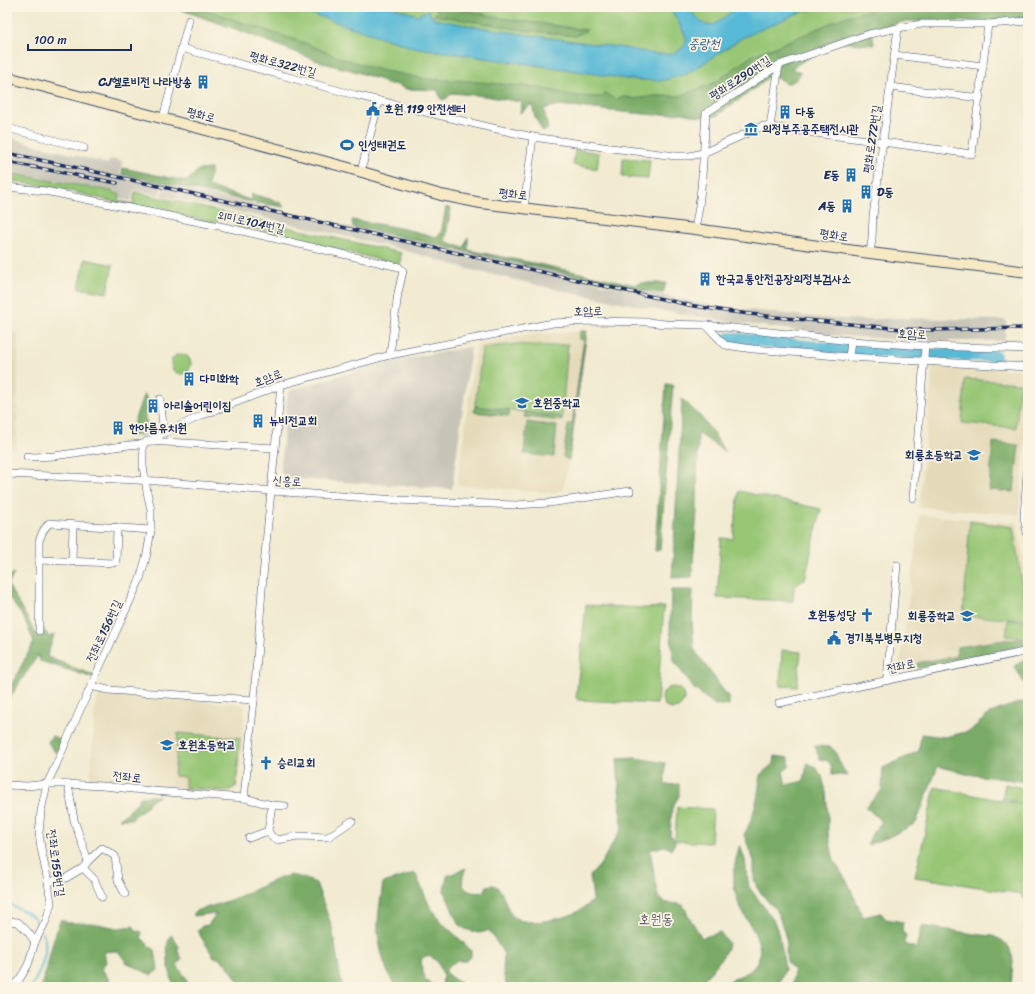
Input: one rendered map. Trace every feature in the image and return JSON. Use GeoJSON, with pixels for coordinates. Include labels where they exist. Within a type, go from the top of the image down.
{"type":"FeatureCollection","features":[{"type":"Feature","properties":{"kind":"main road","name":"평화로"},"geometry":{"type":"LineString","coordinates":[[7,77],[362,171],[441,196],[481,203],[1028,272]]}},
{"type":"Feature","properties":{"kind":"street"},"geometry":{"type":"LineString","coordinates":[[163,118],[188,20]]}},
{"type":"Feature","properties":{"kind":"street","name":"평화로290번길"},"geometry":{"type":"LineString","coordinates":[[695,229],[701,190],[706,113],[779,65],[869,34],[898,28],[922,24],[988,24],[1028,21]]}},
{"type":"Feature","properties":{"kind":"street"},"geometry":{"type":"LineString","coordinates":[[779,65],[770,127],[972,154],[988,24]]}},
{"type":"Feature","properties":{"kind":"street","name":"평화로272번길"},"geometry":{"type":"LineString","coordinates":[[870,253],[872,239],[872,216],[898,28]]}},
{"type":"Feature","properties":{"kind":"street","name":"평화로322번길"},"geometry":{"type":"LineString","coordinates":[[181,48],[379,101],[533,137],[676,156],[690,156],[703,153],[763,126],[770,127]]}},
{"type":"Feature","properties":{"kind":"street"},"geometry":{"type":"LineString","coordinates":[[894,55],[983,66]]}},
{"type":"Feature","properties":{"kind":"street"},"geometry":{"type":"LineString","coordinates":[[890,87],[980,98]]}},
{"type":"Feature","properties":{"kind":"street"},"geometry":{"type":"LineString","coordinates":[[362,171],[379,101]]}},
{"type":"Feature","properties":{"kind":"street"},"geometry":{"type":"LineString","coordinates":[[7,128],[84,148]]}},
{"type":"Feature","properties":{"kind":"street"},"geometry":{"type":"LineString","coordinates":[[524,208],[533,137]]}},
{"type":"Feature","properties":{"kind":"street","name":"외미로104번길"},"geometry":{"type":"LineString","coordinates":[[7,187],[45,191],[229,228],[399,267],[403,271],[398,293],[390,355]]}},
{"type":"Feature","properties":{"kind":"street","name":"호암로"},"geometry":{"type":"LineString","coordinates":[[27,456],[54,456],[145,443],[203,415],[281,385],[390,355],[553,323],[591,321],[706,325],[851,342],[1028,349]]}},
{"type":"Feature","properties":{"kind":"street"},"geometry":{"type":"LineString","coordinates":[[706,325],[725,345],[754,349],[849,357],[1028,367]]}},
{"type":"Feature","properties":{"kind":"street"},"geometry":{"type":"LineString","coordinates":[[849,357],[851,342]]}},
{"type":"Feature","properties":{"kind":"street"},"geometry":{"type":"LineString","coordinates":[[913,498],[924,346]]}},
{"type":"Feature","properties":{"kind":"street"},"geometry":{"type":"LineString","coordinates":[[244,798],[254,700],[281,385]]}},
{"type":"Feature","properties":{"kind":"street"},"geometry":{"type":"LineString","coordinates":[[160,399],[164,433]]}},
{"type":"Feature","properties":{"kind":"street"},"geometry":{"type":"LineString","coordinates":[[145,443],[275,448]]}},
{"type":"Feature","properties":{"kind":"street","name":"전좌로156번길"},"geometry":{"type":"LineString","coordinates":[[46,784],[140,579],[147,554],[151,530],[151,510],[143,466],[145,443]]}},
{"type":"Feature","properties":{"kind":"street"},"geometry":{"type":"LineString","coordinates":[[1028,458],[1024,517],[1028,537]]}},
{"type":"Feature","properties":{"kind":"street","name":"신흥로"},"geometry":{"type":"LineString","coordinates":[[7,474],[145,481],[397,500],[508,504],[549,503],[630,491]]}},
{"type":"Feature","properties":{"kind":"street"},"geometry":{"type":"LineString","coordinates":[[39,631],[39,541],[43,531],[49,523],[151,530]]}},
{"type":"Feature","properties":{"kind":"street"},"geometry":{"type":"LineString","coordinates":[[72,562],[73,525]]}},
{"type":"Feature","properties":{"kind":"street"},"geometry":{"type":"LineString","coordinates":[[39,560],[116,562],[117,527]]}},
{"type":"Feature","properties":{"kind":"street"},"geometry":{"type":"LineString","coordinates":[[887,680],[897,565]]}},
{"type":"Feature","properties":{"kind":"street","name":"전좌로"},"geometry":{"type":"LineString","coordinates":[[779,704],[1028,651]]}},
{"type":"Feature","properties":{"kind":"street"},"geometry":{"type":"LineString","coordinates":[[91,686],[108,690],[254,700]]}},
{"type":"Feature","properties":{"kind":"street","name":"전좌로155번길"},"geometry":{"type":"LineString","coordinates":[[12,987],[19,980],[28,965],[35,942],[46,921],[51,903],[40,833],[41,811],[46,784]]}},
{"type":"Feature","properties":{"kind":"street"},"geometry":{"type":"LineString","coordinates":[[68,784],[74,820],[88,861]]}},
{"type":"Feature","properties":{"kind":"street","name":"전좌로"},"geometry":{"type":"LineString","coordinates":[[7,785],[27,786],[68,784],[102,786],[244,798],[272,805],[285,806]]}},
{"type":"Feature","properties":{"kind":"street"},"geometry":{"type":"LineString","coordinates":[[272,805],[268,831],[272,837],[278,840],[297,836],[328,837],[352,821]]}},
{"type":"Feature","properties":{"kind":"street"},"geometry":{"type":"LineString","coordinates":[[249,838],[268,831]]}},
{"type":"Feature","properties":{"kind":"street"},"geometry":{"type":"LineString","coordinates":[[48,882],[66,878],[83,868],[102,848],[115,856],[118,880],[125,894]]}},
{"type":"Feature","properties":{"kind":"street"},"geometry":{"type":"LineString","coordinates":[[83,868],[94,879],[102,897]]}},
{"type":"Feature","properties":{"kind":"street"},"geometry":{"type":"LineString","coordinates":[[7,921],[18,922],[35,942]]}},
{"type":"Feature","properties":{"kind":"shaded area"},"geometry":{"type":"Polygon","coordinates":[[[7,137],[108,164],[110,159],[122,161],[120,174],[163,184],[159,195],[134,190],[131,201],[120,199],[120,193],[114,192],[114,190],[7,172],[7,137]]]}},
{"type":"Feature","properties":{"kind":"shaded area"},"geometry":{"type":"Polygon","coordinates":[[[164,185],[415,242],[499,257],[558,270],[602,284],[715,306],[822,318],[865,320],[897,318],[1006,320],[1005,341],[925,341],[831,335],[731,322],[664,311],[568,292],[468,269],[400,249],[257,216],[161,196],[164,185]]]}},
{"type":"Feature","properties":{"kind":"shaded area","name":"호원중학교"},"geometry":{"type":"Polygon","coordinates":[[[587,331],[569,460],[563,489],[554,493],[457,485],[476,346],[523,335],[587,331]]]}},
{"type":"Feature","properties":{"kind":"shaded area"},"geometry":{"type":"Polygon","coordinates":[[[7,333],[18,333],[17,450],[7,450],[7,333]]]}},
{"type":"Feature","properties":{"kind":"shaded area"},"geometry":{"type":"Polygon","coordinates":[[[471,347],[452,489],[286,478],[283,475],[281,471],[281,463],[287,398],[289,392],[294,389],[387,362],[471,347]]]}},
{"type":"Feature","properties":{"kind":"shaded area","name":"회룡초등학교"},"geometry":{"type":"Polygon","coordinates":[[[933,364],[1028,370],[1028,402],[1019,515],[919,507],[933,364]]]}},
{"type":"Feature","properties":{"kind":"shaded area","name":"회룡중학교"},"geometry":{"type":"Polygon","coordinates":[[[920,515],[1017,523],[1028,588],[1028,646],[909,673],[900,665],[920,515]]]}},
{"type":"Feature","properties":{"kind":"shaded area","name":"호원초등학교"},"geometry":{"type":"Polygon","coordinates":[[[99,693],[240,704],[245,707],[239,786],[228,794],[90,782],[95,707],[99,693]]]}},
{"type":"Feature","properties":{"kind":"green space"},"geometry":{"type":"Polygon","coordinates":[[[173,7],[201,7],[229,18],[305,43],[341,58],[380,70],[427,79],[535,87],[576,96],[601,97],[606,93],[615,100],[620,97],[635,99],[655,96],[680,96],[714,83],[753,55],[844,17],[874,9],[912,7],[1028,7],[1028,18],[998,22],[906,21],[872,30],[874,45],[835,42],[791,69],[801,72],[795,80],[785,84],[780,79],[768,77],[758,86],[716,116],[699,117],[683,113],[655,115],[559,105],[544,109],[548,129],[543,132],[535,117],[532,104],[520,113],[522,102],[452,93],[447,98],[442,100],[437,90],[406,89],[394,84],[386,84],[381,80],[323,63],[249,34],[173,7]]]}},
{"type":"Feature","properties":{"kind":"green space"},"geometry":{"type":"Polygon","coordinates":[[[188,7],[1028,7],[1028,18],[905,20],[796,52],[702,110],[394,79],[188,7]]]}},
{"type":"Feature","properties":{"kind":"green space"},"geometry":{"type":"Polygon","coordinates":[[[429,7],[450,7],[501,18],[587,30],[575,36],[524,30],[434,15],[438,10],[429,7]]]}},
{"type":"Feature","properties":{"kind":"green space"},"geometry":{"type":"Polygon","coordinates":[[[575,149],[599,153],[597,169],[573,165],[575,149]]]}},
{"type":"Feature","properties":{"kind":"green space"},"geometry":{"type":"Polygon","coordinates":[[[623,158],[650,160],[648,179],[622,177],[623,158]]]}},
{"type":"Feature","properties":{"kind":"green space"},"geometry":{"type":"Polygon","coordinates":[[[123,168],[187,181],[198,170],[211,169],[208,186],[250,200],[252,194],[280,202],[284,207],[251,202],[122,174],[123,168]]]}},
{"type":"Feature","properties":{"kind":"green space"},"geometry":{"type":"Polygon","coordinates":[[[7,173],[113,191],[113,193],[120,194],[118,201],[133,204],[135,192],[401,253],[400,265],[255,229],[237,227],[240,221],[220,216],[216,223],[110,201],[66,190],[7,180],[7,173]]]}},
{"type":"Feature","properties":{"kind":"green space"},"geometry":{"type":"Polygon","coordinates":[[[446,207],[451,208],[445,241],[464,248],[468,237],[468,250],[636,285],[640,283],[666,283],[663,293],[645,291],[353,227],[352,220],[394,227],[436,237],[441,233],[446,207]]]}},
{"type":"Feature","properties":{"kind":"green space"},"geometry":{"type":"Polygon","coordinates":[[[85,259],[113,265],[107,293],[79,288],[85,259]]]}},
{"type":"Feature","properties":{"kind":"green space"},"geometry":{"type":"Polygon","coordinates":[[[580,331],[587,331],[569,460],[563,457],[568,424],[572,424],[584,339],[579,340],[580,331]]]}},
{"type":"Feature","properties":{"kind":"green space"},"geometry":{"type":"Polygon","coordinates":[[[7,343],[9,345],[12,388],[7,388],[7,343]]]}},
{"type":"Feature","properties":{"kind":"green space"},"geometry":{"type":"Polygon","coordinates":[[[516,344],[552,346],[568,344],[562,417],[475,406],[482,348],[516,344]]]}},
{"type":"Feature","properties":{"kind":"green space"},"geometry":{"type":"Polygon","coordinates":[[[177,354],[185,354],[191,360],[191,368],[185,374],[177,374],[171,368],[171,360],[177,354]]]}},
{"type":"Feature","properties":{"kind":"green space"},"geometry":{"type":"Polygon","coordinates":[[[965,379],[1020,383],[1016,428],[962,423],[965,379]]]}},
{"type":"Feature","properties":{"kind":"green space"},"geometry":{"type":"Polygon","coordinates":[[[666,384],[673,385],[660,550],[655,551],[666,384]]]}},
{"type":"Feature","properties":{"kind":"green space"},"geometry":{"type":"Polygon","coordinates":[[[144,394],[146,397],[145,418],[152,432],[129,437],[129,429],[133,424],[144,394]]]}},
{"type":"Feature","properties":{"kind":"green space"},"geometry":{"type":"Polygon","coordinates":[[[682,399],[701,417],[725,452],[698,433],[697,511],[692,577],[672,578],[682,399]]]}},
{"type":"Feature","properties":{"kind":"green space"},"geometry":{"type":"Polygon","coordinates":[[[475,406],[510,410],[509,416],[474,412],[475,406]]]}},
{"type":"Feature","properties":{"kind":"green space"},"geometry":{"type":"Polygon","coordinates":[[[525,412],[562,417],[562,421],[524,417],[525,412]]]}},
{"type":"Feature","properties":{"kind":"green space"},"geometry":{"type":"Polygon","coordinates":[[[527,422],[557,426],[554,457],[524,454],[527,422]]]}},
{"type":"Feature","properties":{"kind":"green space"},"geometry":{"type":"Polygon","coordinates":[[[993,442],[1019,445],[1014,492],[989,490],[993,442]]]}},
{"type":"Feature","properties":{"kind":"green space"},"geometry":{"type":"Polygon","coordinates":[[[739,491],[821,509],[805,579],[794,587],[793,601],[717,598],[721,538],[733,539],[739,491]]]}},
{"type":"Feature","properties":{"kind":"green space"},"geometry":{"type":"Polygon","coordinates":[[[970,521],[1013,527],[1028,620],[963,616],[970,521]]]}},
{"type":"Feature","properties":{"kind":"green space"},"geometry":{"type":"Polygon","coordinates":[[[14,574],[8,585],[37,635],[42,627],[49,637],[54,635],[47,657],[93,675],[93,678],[40,661],[38,655],[7,702],[7,693],[34,642],[24,618],[7,595],[7,575],[14,574]]]}},
{"type":"Feature","properties":{"kind":"green space"},"geometry":{"type":"Polygon","coordinates":[[[671,590],[693,590],[692,620],[694,649],[729,698],[729,705],[715,705],[694,689],[674,661],[670,630],[671,590]]]}},
{"type":"Feature","properties":{"kind":"green space"},"geometry":{"type":"Polygon","coordinates":[[[586,605],[644,608],[664,607],[657,704],[578,700],[576,698],[586,605]]]}},
{"type":"Feature","properties":{"kind":"green space"},"geometry":{"type":"Polygon","coordinates":[[[1008,620],[1028,622],[1028,638],[1006,636],[1008,620]]]}},
{"type":"Feature","properties":{"kind":"green space"},"geometry":{"type":"Polygon","coordinates":[[[1023,639],[1026,645],[918,668],[917,663],[956,656],[957,647],[1004,640],[1023,639]]]}},
{"type":"Feature","properties":{"kind":"green space"},"geometry":{"type":"Polygon","coordinates":[[[782,650],[801,652],[797,687],[780,686],[782,650]]]}},
{"type":"Feature","properties":{"kind":"green space"},"geometry":{"type":"Polygon","coordinates":[[[1028,658],[1028,689],[1014,666],[1028,658]]]}},
{"type":"Feature","properties":{"kind":"green space"},"geometry":{"type":"Polygon","coordinates":[[[669,687],[677,687],[684,694],[684,702],[677,709],[669,709],[662,702],[662,694],[669,687]]]}},
{"type":"Feature","properties":{"kind":"green space"},"geometry":{"type":"Polygon","coordinates":[[[1028,701],[1028,782],[966,774],[938,766],[916,823],[889,837],[867,845],[873,832],[882,822],[866,807],[882,790],[883,768],[919,751],[921,734],[945,737],[970,731],[990,713],[1028,701]]]}},
{"type":"Feature","properties":{"kind":"green space"},"geometry":{"type":"Polygon","coordinates":[[[178,733],[240,738],[236,786],[228,791],[185,788],[185,777],[174,776],[178,733]]]}},
{"type":"Feature","properties":{"kind":"green space"},"geometry":{"type":"Polygon","coordinates":[[[52,736],[62,740],[56,753],[48,743],[52,736]]]}},
{"type":"Feature","properties":{"kind":"green space"},"geometry":{"type":"Polygon","coordinates":[[[815,746],[831,747],[835,751],[847,776],[832,774],[831,765],[828,761],[820,759],[815,746]]]}},
{"type":"Feature","properties":{"kind":"green space"},"geometry":{"type":"Polygon","coordinates":[[[775,756],[789,758],[789,767],[783,771],[786,785],[804,781],[807,763],[815,767],[822,776],[826,792],[828,833],[834,861],[848,883],[863,917],[881,913],[886,919],[903,922],[902,931],[906,935],[904,944],[916,948],[922,926],[993,936],[1003,941],[1009,947],[1012,955],[1013,962],[1011,987],[792,987],[794,971],[787,961],[787,944],[784,931],[777,910],[757,888],[754,879],[754,861],[744,835],[751,821],[755,806],[760,775],[774,763],[775,756]]]}},
{"type":"Feature","properties":{"kind":"green space"},"geometry":{"type":"Polygon","coordinates":[[[636,758],[665,763],[665,785],[679,784],[679,796],[672,808],[670,836],[673,837],[675,843],[671,850],[665,846],[650,850],[658,897],[667,903],[683,905],[702,938],[720,932],[728,943],[724,954],[716,966],[697,987],[507,987],[503,973],[504,954],[489,930],[478,933],[465,929],[460,925],[444,890],[447,876],[466,868],[463,884],[464,888],[467,890],[477,893],[484,892],[487,886],[497,886],[511,914],[519,920],[535,922],[552,920],[573,914],[582,909],[593,899],[590,876],[600,865],[622,828],[617,759],[636,758]]]}},
{"type":"Feature","properties":{"kind":"green space"},"geometry":{"type":"Polygon","coordinates":[[[1005,784],[1028,789],[1028,805],[1002,799],[1005,784]]]}},
{"type":"Feature","properties":{"kind":"green space"},"geometry":{"type":"Polygon","coordinates":[[[935,787],[1028,806],[1028,899],[1022,898],[1022,894],[915,877],[935,787]]]}},
{"type":"Feature","properties":{"kind":"green space"},"geometry":{"type":"Polygon","coordinates":[[[160,796],[151,800],[146,807],[131,819],[119,819],[134,807],[140,797],[160,796]]]}},
{"type":"Feature","properties":{"kind":"green space"},"geometry":{"type":"Polygon","coordinates":[[[677,807],[713,809],[711,843],[675,841],[677,807]]]}},
{"type":"Feature","properties":{"kind":"green space"},"geometry":{"type":"Polygon","coordinates":[[[740,845],[745,860],[749,887],[772,918],[781,944],[785,969],[777,987],[719,987],[751,970],[758,961],[760,952],[759,943],[740,907],[735,892],[734,872],[740,845]]]}},
{"type":"Feature","properties":{"kind":"green space"},"geometry":{"type":"Polygon","coordinates":[[[415,873],[430,907],[440,921],[471,951],[471,957],[466,961],[458,961],[451,964],[446,969],[447,974],[465,987],[442,987],[443,974],[437,961],[431,957],[425,956],[421,960],[425,980],[435,987],[396,987],[392,982],[383,958],[378,933],[378,915],[383,883],[415,873]]]}},
{"type":"Feature","properties":{"kind":"green space"},"geometry":{"type":"Polygon","coordinates":[[[289,875],[316,883],[332,927],[342,987],[243,987],[227,965],[220,959],[214,957],[201,937],[198,930],[202,926],[208,925],[216,914],[194,916],[194,913],[198,910],[243,895],[289,875]]]}},
{"type":"Feature","properties":{"kind":"green space"},"geometry":{"type":"Polygon","coordinates":[[[61,919],[68,923],[91,923],[118,928],[133,926],[137,931],[142,932],[141,937],[155,950],[158,970],[151,975],[126,962],[118,951],[104,952],[106,962],[102,968],[114,987],[41,987],[61,919]]]}},
{"type":"Feature","properties":{"kind":"green space"},"geometry":{"type":"Polygon","coordinates":[[[171,935],[178,945],[178,951],[182,959],[177,965],[190,987],[174,987],[167,953],[171,935]]]}},
{"type":"Feature","properties":{"kind":"water","name":"중랑천"},"geometry":{"type":"Polygon","coordinates":[[[291,7],[392,7],[417,15],[428,10],[434,19],[455,23],[648,53],[663,54],[672,53],[679,50],[684,46],[686,39],[670,7],[686,7],[704,24],[708,25],[715,24],[738,7],[819,7],[796,14],[742,38],[687,74],[661,81],[626,79],[408,46],[291,7]]]}},
{"type":"Feature","properties":{"kind":"waterway"},"geometry":{"type":"LineString","coordinates":[[730,338],[837,349],[899,353],[995,356]]}},
{"type":"Feature","properties":{"kind":"waterway"},"geometry":{"type":"LineString","coordinates":[[7,903],[31,915],[38,922],[40,927]]}},
{"type":"Feature","properties":{"kind":"waterway"},"geometry":{"type":"LineString","coordinates":[[32,987],[41,968],[45,954],[45,940],[43,933]]}},
{"type":"Feature","properties":{"kind":"railway"},"geometry":{"type":"LineString","coordinates":[[7,153],[689,305],[775,317],[902,329],[930,330],[1028,328]]}},
{"type":"Feature","properties":{"kind":"railway"},"geometry":{"type":"LineString","coordinates":[[7,162],[117,183]]}},
{"type":"Feature","properties":{"kind":"place","name":"CJ헬로비전 나라방송"},"geometry":{"type":"Point","coordinates":[203,82]}},
{"type":"Feature","properties":{"kind":"place","name":"호원 119 안전센터"},"geometry":{"type":"Point","coordinates":[373,109]}},
{"type":"Feature","properties":{"kind":"place","name":"다동"},"geometry":{"type":"Point","coordinates":[785,112]}},
{"type":"Feature","properties":{"kind":"place","name":"의정부주공주택전시관"},"geometry":{"type":"Point","coordinates":[751,129]}},
{"type":"Feature","properties":{"kind":"place","name":"인성태권도"},"geometry":{"type":"Point","coordinates":[347,145]}},
{"type":"Feature","properties":{"kind":"place","name":"E동"},"geometry":{"type":"Point","coordinates":[851,175]}},
{"type":"Feature","properties":{"kind":"place","name":"D동"},"geometry":{"type":"Point","coordinates":[866,192]}},
{"type":"Feature","properties":{"kind":"place","name":"A동"},"geometry":{"type":"Point","coordinates":[847,206]}},
{"type":"Feature","properties":{"kind":"place","name":"한국교통안전공장의정부검사소"},"geometry":{"type":"Point","coordinates":[705,279]}},
{"type":"Feature","properties":{"kind":"place","name":"다미화학"},"geometry":{"type":"Point","coordinates":[189,379]}},
{"type":"Feature","properties":{"kind":"place","name":"호원중학교"},"geometry":{"type":"Point","coordinates":[522,403]}},
{"type":"Feature","properties":{"kind":"place","name":"아리솔어린이집"},"geometry":{"type":"Point","coordinates":[153,406]}},
{"type":"Feature","properties":{"kind":"place","name":"뉴비전교회"},"geometry":{"type":"Point","coordinates":[258,421]}},
{"type":"Feature","properties":{"kind":"place","name":"한아름유치원"},"geometry":{"type":"Point","coordinates":[118,428]}},
{"type":"Feature","properties":{"kind":"place","name":"회룡초등학교"},"geometry":{"type":"Point","coordinates":[974,455]}},
{"type":"Feature","properties":{"kind":"place","name":"호원동성당"},"geometry":{"type":"Point","coordinates":[867,615]}},
{"type":"Feature","properties":{"kind":"place","name":"회룡중학교"},"geometry":{"type":"Point","coordinates":[967,616]}},
{"type":"Feature","properties":{"kind":"place","name":"경기북부병무지청"},"geometry":{"type":"Point","coordinates":[834,638]}},
{"type":"Feature","properties":{"kind":"place","name":"호원초등학교"},"geometry":{"type":"Point","coordinates":[167,745]}},
{"type":"Feature","properties":{"kind":"place","name":"승리교회"},"geometry":{"type":"Point","coordinates":[266,763]}},
{"type":"Feature","properties":{"kind":"district","name":"호원동"},"geometry":{"type":"Point","coordinates":[656,919]}}]}
